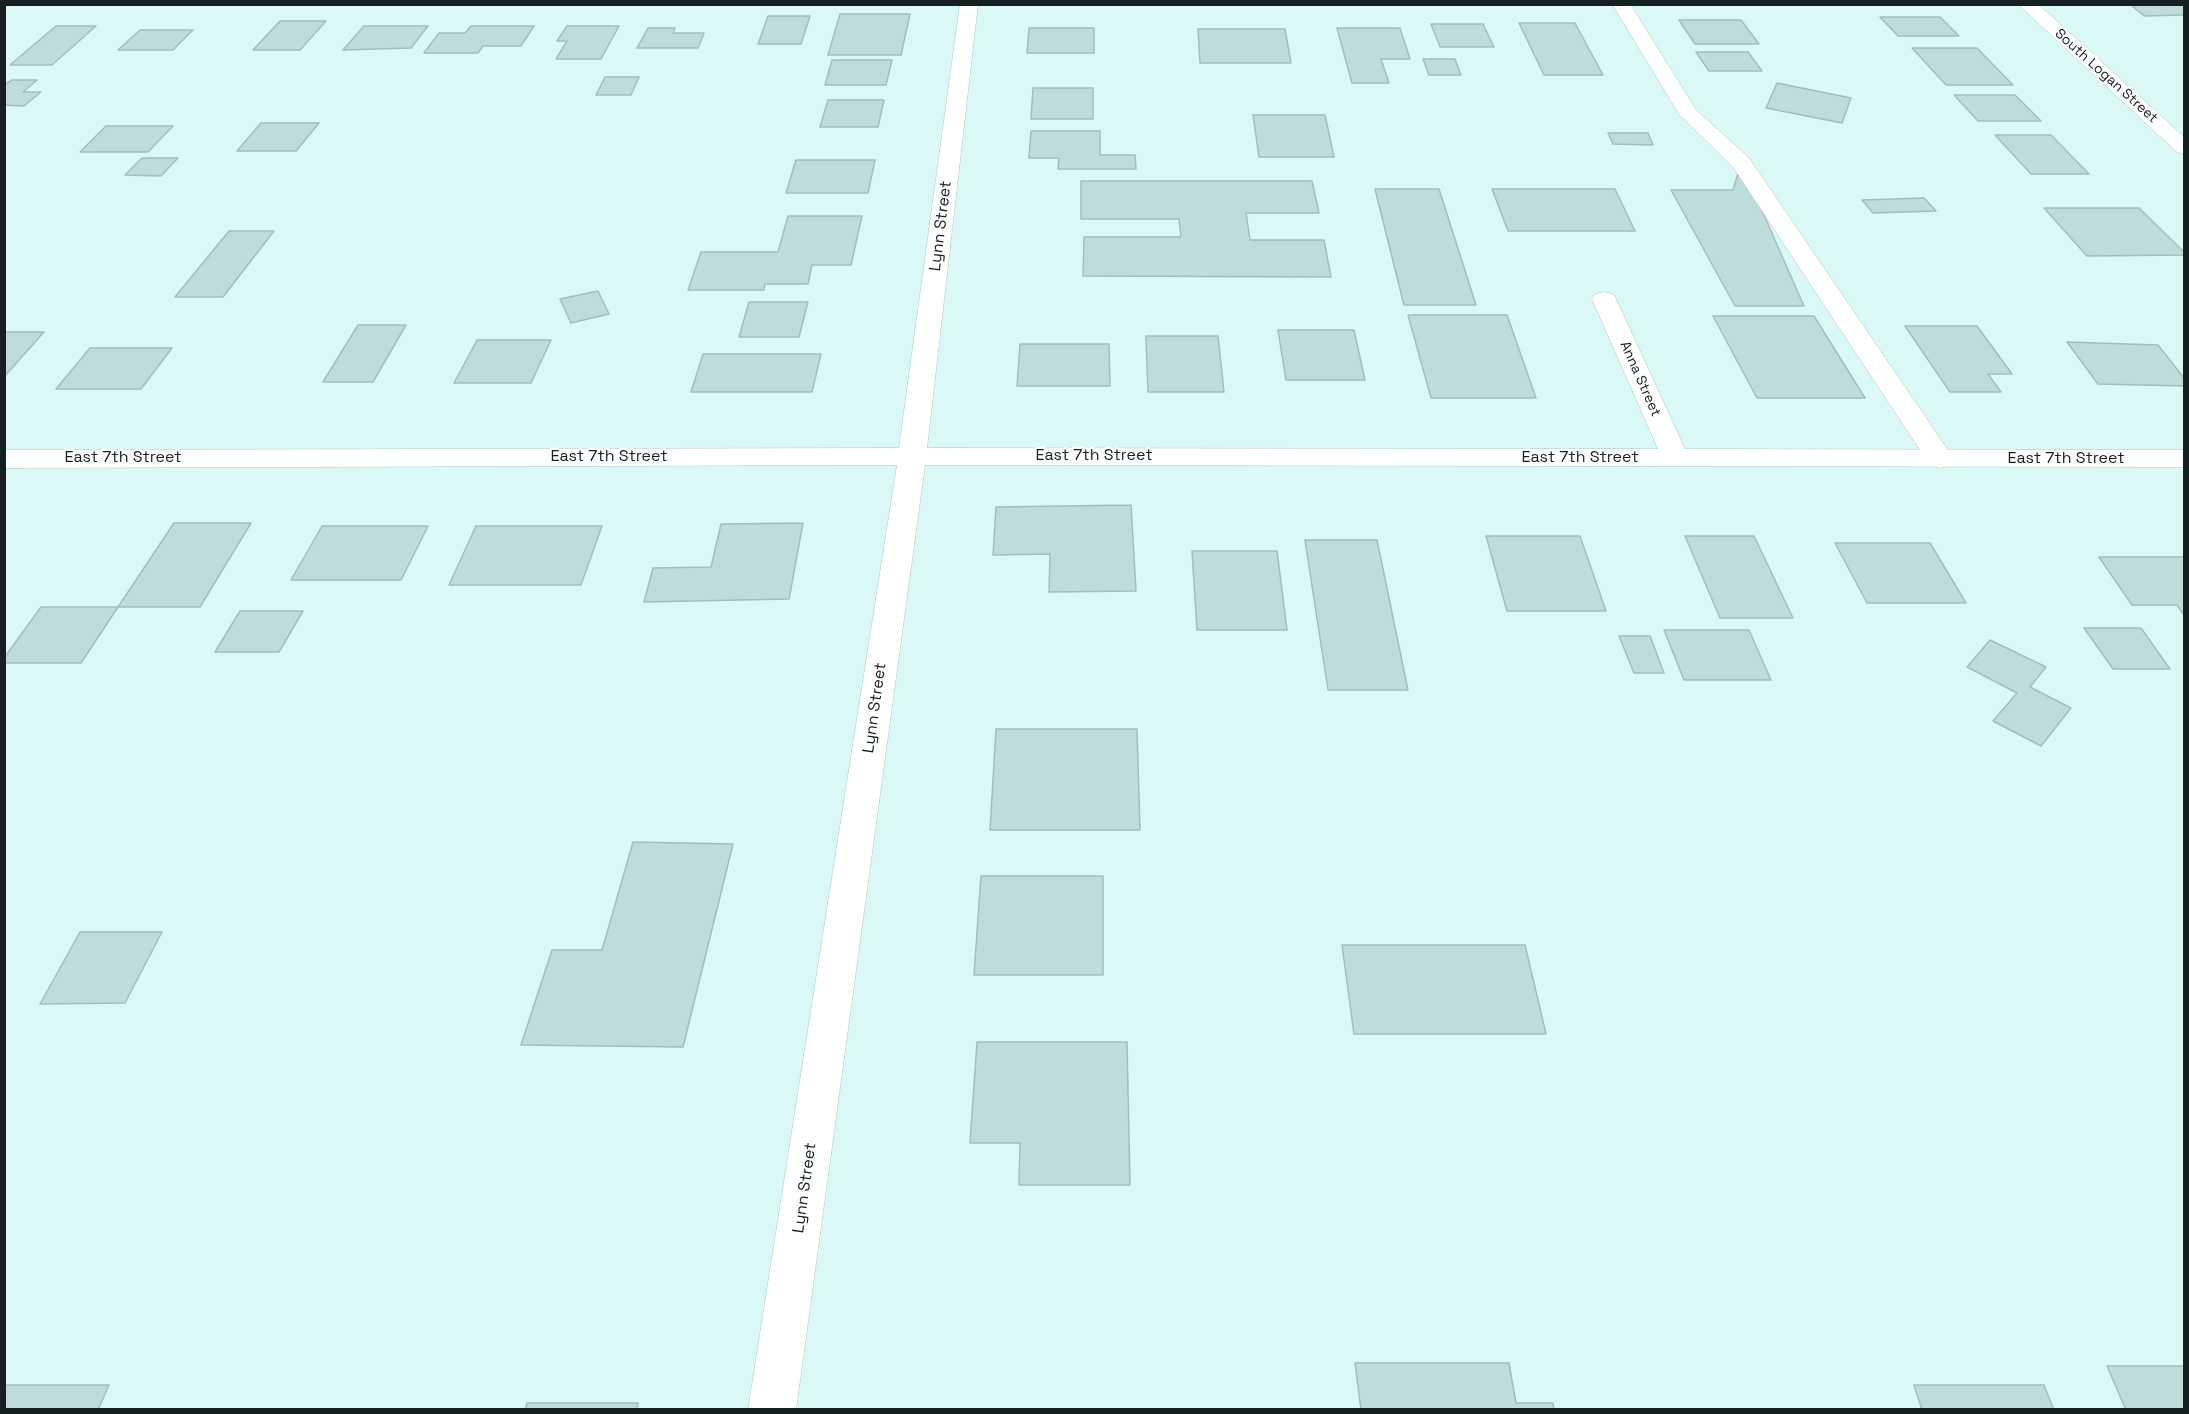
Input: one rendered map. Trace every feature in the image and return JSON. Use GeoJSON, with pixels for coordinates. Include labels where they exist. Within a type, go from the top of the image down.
{"type":"FeatureCollection","features":[{"type":"Feature","properties":{"kind":"street","name":"Lynn Street"},"geometry":{"type":"LineString","coordinates":[[772,1410],[912,456],[969,4]]}},
{"type":"Feature","properties":{"kind":"street"},"geometry":{"type":"LineString","coordinates":[[1621,4],[1688,113],[1741,163],[1940,459]]}},
{"type":"Feature","properties":{"kind":"street","name":"South Logan Street"},"geometry":{"type":"LineString","coordinates":[[2027,4],[2176,133],[2184,148]]}},
{"type":"Feature","properties":{"kind":"street","name":"Anna Street"},"geometry":{"type":"LineString","coordinates":[[1604,298],[1676,459]]}},
{"type":"Feature","properties":{"kind":"street","name":"East 7th Street"},"geometry":{"type":"LineString","coordinates":[[4,459],[912,456],[2184,459]]}},
{"type":"Feature","properties":{"kind":"building"},"geometry":{"type":"Polygon","coordinates":[[[2130,4],[2184,4],[2184,15],[2144,16],[2130,4]]]}},
{"type":"Feature","properties":{"kind":"building"},"geometry":{"type":"Polygon","coordinates":[[[840,14],[910,14],[901,55],[828,55],[840,14]]]}},
{"type":"Feature","properties":{"kind":"building"},"geometry":{"type":"Polygon","coordinates":[[[768,16],[810,16],[801,44],[758,44],[768,16]]]}},
{"type":"Feature","properties":{"kind":"building"},"geometry":{"type":"Polygon","coordinates":[[[1880,17],[1940,17],[1959,36],[1898,36],[1880,17]]]}},
{"type":"Feature","properties":{"kind":"building"},"geometry":{"type":"Polygon","coordinates":[[[1679,20],[1741,20],[1759,44],[1695,44],[1679,20]]]}},
{"type":"Feature","properties":{"kind":"building"},"geometry":{"type":"Polygon","coordinates":[[[280,21],[326,21],[300,50],[253,50],[280,21]]]}},
{"type":"Feature","properties":{"kind":"building"},"geometry":{"type":"Polygon","coordinates":[[[1519,23],[1575,23],[1603,75],[1544,75],[1519,23]]]}},
{"type":"Feature","properties":{"kind":"building"},"geometry":{"type":"Polygon","coordinates":[[[1431,24],[1483,24],[1494,47],[1440,47],[1431,24]]]}},
{"type":"Feature","properties":{"kind":"building"},"geometry":{"type":"Polygon","coordinates":[[[56,26],[96,26],[52,65],[10,65],[56,26]]]}},
{"type":"Feature","properties":{"kind":"building"},"geometry":{"type":"Polygon","coordinates":[[[364,26],[428,26],[411,48],[343,50],[364,26]]]}},
{"type":"Feature","properties":{"kind":"building"},"geometry":{"type":"Polygon","coordinates":[[[471,26],[534,26],[521,46],[483,46],[478,53],[424,53],[439,33],[465,33],[471,26]]]}},
{"type":"Feature","properties":{"kind":"building"},"geometry":{"type":"Polygon","coordinates":[[[567,26],[619,26],[601,59],[556,59],[567,41],[557,41],[567,26]]]}},
{"type":"Feature","properties":{"kind":"building"},"geometry":{"type":"Polygon","coordinates":[[[648,28],[675,28],[673,33],[704,33],[698,48],[637,48],[648,28]]]}},
{"type":"Feature","properties":{"kind":"building"},"geometry":{"type":"Polygon","coordinates":[[[1029,28],[1094,28],[1094,53],[1027,53],[1029,28]]]}},
{"type":"Feature","properties":{"kind":"building"},"geometry":{"type":"Polygon","coordinates":[[[1337,28],[1400,28],[1410,59],[1381,59],[1389,83],[1352,83],[1337,28]]]}},
{"type":"Feature","properties":{"kind":"building"},"geometry":{"type":"Polygon","coordinates":[[[1198,29],[1285,29],[1291,63],[1200,63],[1198,29]]]}},
{"type":"Feature","properties":{"kind":"building"},"geometry":{"type":"Polygon","coordinates":[[[140,30],[193,30],[173,50],[118,50],[140,30]]]}},
{"type":"Feature","properties":{"kind":"building"},"geometry":{"type":"Polygon","coordinates":[[[1912,48],[1977,48],[2013,85],[1946,85],[1912,48]]]}},
{"type":"Feature","properties":{"kind":"building"},"geometry":{"type":"Polygon","coordinates":[[[1696,52],[1748,52],[1762,71],[1709,71],[1696,52]]]}},
{"type":"Feature","properties":{"kind":"building"},"geometry":{"type":"Polygon","coordinates":[[[1423,59],[1455,59],[1461,75],[1429,75],[1423,59]]]}},
{"type":"Feature","properties":{"kind":"building"},"geometry":{"type":"Polygon","coordinates":[[[832,60],[892,60],[886,85],[825,85],[832,60]]]}},
{"type":"Feature","properties":{"kind":"building"},"geometry":{"type":"Polygon","coordinates":[[[605,77],[639,77],[631,95],[596,95],[605,77]]]}},
{"type":"Feature","properties":{"kind":"building"},"geometry":{"type":"Polygon","coordinates":[[[12,80],[37,80],[23,92],[41,92],[24,106],[4,105],[4,85],[12,80]]]}},
{"type":"Feature","properties":{"kind":"building"},"geometry":{"type":"Polygon","coordinates":[[[1777,83],[1851,98],[1842,123],[1766,108],[1777,83]]]}},
{"type":"Feature","properties":{"kind":"building"},"geometry":{"type":"Polygon","coordinates":[[[1033,88],[1093,88],[1093,119],[1031,119],[1033,88]]]}},
{"type":"Feature","properties":{"kind":"building"},"geometry":{"type":"Polygon","coordinates":[[[1954,95],[2015,95],[2041,121],[1978,121],[1954,95]]]}},
{"type":"Feature","properties":{"kind":"building"},"geometry":{"type":"Polygon","coordinates":[[[828,100],[884,100],[878,127],[820,127],[828,100]]]}},
{"type":"Feature","properties":{"kind":"building"},"geometry":{"type":"Polygon","coordinates":[[[1253,115],[1325,115],[1334,157],[1259,157],[1253,115]]]}},
{"type":"Feature","properties":{"kind":"building"},"geometry":{"type":"Polygon","coordinates":[[[261,123],[319,123],[296,151],[237,151],[261,123]]]}},
{"type":"Feature","properties":{"kind":"building"},"geometry":{"type":"Polygon","coordinates":[[[106,126],[173,126],[148,152],[80,152],[106,126]]]}},
{"type":"Feature","properties":{"kind":"building"},"geometry":{"type":"Polygon","coordinates":[[[1031,131],[1100,131],[1100,155],[1135,155],[1136,169],[1058,169],[1059,158],[1029,158],[1031,131]]]}},
{"type":"Feature","properties":{"kind":"building"},"geometry":{"type":"Polygon","coordinates":[[[1608,133],[1648,133],[1653,145],[1613,144],[1608,133]]]}},
{"type":"Feature","properties":{"kind":"building"},"geometry":{"type":"Polygon","coordinates":[[[1995,135],[2051,135],[2089,174],[2031,174],[1995,135]]]}},
{"type":"Feature","properties":{"kind":"building"},"geometry":{"type":"Polygon","coordinates":[[[142,158],[178,158],[161,176],[125,175],[142,158]]]}},
{"type":"Feature","properties":{"kind":"building"},"geometry":{"type":"Polygon","coordinates":[[[796,160],[875,160],[868,193],[786,193],[796,160]]]}},
{"type":"Feature","properties":{"kind":"building"},"geometry":{"type":"Polygon","coordinates":[[[1741,163],[1804,306],[1735,306],[1671,190],[1733,190],[1741,163]]]}},
{"type":"Feature","properties":{"kind":"building"},"geometry":{"type":"Polygon","coordinates":[[[1081,181],[1312,181],[1319,213],[1246,213],[1250,240],[1324,240],[1331,277],[1083,276],[1084,237],[1181,237],[1179,219],[1081,219],[1081,181]]]}},
{"type":"Feature","properties":{"kind":"building"},"geometry":{"type":"Polygon","coordinates":[[[1375,189],[1439,189],[1476,305],[1404,305],[1375,189]]]}},
{"type":"Feature","properties":{"kind":"building"},"geometry":{"type":"Polygon","coordinates":[[[1492,189],[1615,189],[1635,231],[1508,231],[1492,189]]]}},
{"type":"Feature","properties":{"kind":"building"},"geometry":{"type":"Polygon","coordinates":[[[1924,198],[1936,211],[1873,213],[1862,200],[1924,198]]]}},
{"type":"Feature","properties":{"kind":"building"},"geometry":{"type":"Polygon","coordinates":[[[2044,208],[2139,208],[2184,252],[2184,255],[2087,256],[2044,208]]]}},
{"type":"Feature","properties":{"kind":"building"},"geometry":{"type":"Polygon","coordinates":[[[788,216],[862,216],[851,265],[812,265],[808,284],[765,284],[764,290],[688,290],[701,252],[778,252],[788,216]]]}},
{"type":"Feature","properties":{"kind":"building"},"geometry":{"type":"Polygon","coordinates":[[[229,231],[274,231],[223,297],[175,297],[229,231]]]}},
{"type":"Feature","properties":{"kind":"building"},"geometry":{"type":"Polygon","coordinates":[[[598,291],[609,314],[571,323],[560,299],[598,291]]]}},
{"type":"Feature","properties":{"kind":"building"},"geometry":{"type":"Polygon","coordinates":[[[749,302],[808,302],[799,337],[739,337],[749,302]]]}},
{"type":"Feature","properties":{"kind":"building"},"geometry":{"type":"Polygon","coordinates":[[[1408,315],[1507,315],[1536,398],[1431,398],[1408,315]]]}},
{"type":"Feature","properties":{"kind":"building"},"geometry":{"type":"Polygon","coordinates":[[[1713,316],[1814,316],[1865,398],[1757,398],[1713,316]]]}},
{"type":"Feature","properties":{"kind":"building"},"geometry":{"type":"Polygon","coordinates":[[[358,325],[406,325],[373,382],[323,382],[358,325]]]}},
{"type":"Feature","properties":{"kind":"building"},"geometry":{"type":"Polygon","coordinates":[[[1905,326],[1977,326],[2012,374],[1988,374],[2001,392],[1950,392],[1905,326]]]}},
{"type":"Feature","properties":{"kind":"building"},"geometry":{"type":"Polygon","coordinates":[[[1278,330],[1354,330],[1365,380],[1286,380],[1278,330]]]}},
{"type":"Feature","properties":{"kind":"building"},"geometry":{"type":"Polygon","coordinates":[[[4,332],[44,332],[4,377],[4,332]]]}},
{"type":"Feature","properties":{"kind":"building"},"geometry":{"type":"Polygon","coordinates":[[[1146,336],[1218,336],[1224,392],[1148,392],[1146,336]]]}},
{"type":"Feature","properties":{"kind":"building"},"geometry":{"type":"Polygon","coordinates":[[[477,340],[551,340],[531,383],[454,383],[477,340]]]}},
{"type":"Feature","properties":{"kind":"building"},"geometry":{"type":"Polygon","coordinates":[[[2067,342],[2158,345],[2184,378],[2184,386],[2098,384],[2067,342]]]}},
{"type":"Feature","properties":{"kind":"building"},"geometry":{"type":"Polygon","coordinates":[[[1020,344],[1109,344],[1110,386],[1017,386],[1020,344]]]}},
{"type":"Feature","properties":{"kind":"building"},"geometry":{"type":"Polygon","coordinates":[[[90,348],[172,348],[141,389],[56,389],[90,348]]]}},
{"type":"Feature","properties":{"kind":"building"},"geometry":{"type":"Polygon","coordinates":[[[703,354],[821,354],[812,392],[691,392],[703,354]]]}},
{"type":"Feature","properties":{"kind":"building"},"geometry":{"type":"Polygon","coordinates":[[[1131,505],[1136,591],[1049,592],[1050,554],[993,555],[996,507],[1131,505]]]}},
{"type":"Feature","properties":{"kind":"building"},"geometry":{"type":"Polygon","coordinates":[[[174,523],[251,523],[200,607],[118,607],[174,523]]]}},
{"type":"Feature","properties":{"kind":"building"},"geometry":{"type":"Polygon","coordinates":[[[803,523],[789,599],[644,602],[653,568],[711,567],[721,524],[803,523]]]}},
{"type":"Feature","properties":{"kind":"building"},"geometry":{"type":"Polygon","coordinates":[[[322,526],[428,526],[401,580],[291,580],[322,526]]]}},
{"type":"Feature","properties":{"kind":"building"},"geometry":{"type":"Polygon","coordinates":[[[476,526],[602,526],[581,585],[449,585],[476,526]]]}},
{"type":"Feature","properties":{"kind":"building"},"geometry":{"type":"Polygon","coordinates":[[[1486,536],[1580,536],[1606,611],[1507,611],[1486,536]]]}},
{"type":"Feature","properties":{"kind":"building"},"geometry":{"type":"Polygon","coordinates":[[[1685,536],[1754,536],[1793,618],[1720,618],[1685,536]]]}},
{"type":"Feature","properties":{"kind":"building"},"geometry":{"type":"Polygon","coordinates":[[[1305,540],[1377,540],[1408,690],[1328,690],[1305,540]]]}},
{"type":"Feature","properties":{"kind":"building"},"geometry":{"type":"Polygon","coordinates":[[[1835,543],[1930,543],[1966,603],[1867,603],[1835,543]]]}},
{"type":"Feature","properties":{"kind":"building"},"geometry":{"type":"Polygon","coordinates":[[[1192,551],[1277,551],[1287,630],[1197,630],[1192,551]]]}},
{"type":"Feature","properties":{"kind":"building"},"geometry":{"type":"Polygon","coordinates":[[[2099,557],[2184,557],[2184,615],[2177,605],[2132,605],[2099,557]]]}},
{"type":"Feature","properties":{"kind":"building"},"geometry":{"type":"Polygon","coordinates":[[[41,607],[118,607],[81,663],[4,663],[4,658],[41,607]]]}},
{"type":"Feature","properties":{"kind":"building"},"geometry":{"type":"Polygon","coordinates":[[[240,611],[303,611],[279,652],[215,652],[240,611]]]}},
{"type":"Feature","properties":{"kind":"building"},"geometry":{"type":"Polygon","coordinates":[[[2084,628],[2141,628],[2170,669],[2113,669],[2084,628]]]}},
{"type":"Feature","properties":{"kind":"building"},"geometry":{"type":"Polygon","coordinates":[[[1664,630],[1749,630],[1771,680],[1684,680],[1664,630]]]}},
{"type":"Feature","properties":{"kind":"building"},"geometry":{"type":"Polygon","coordinates":[[[1619,636],[1650,636],[1664,673],[1634,673],[1619,636]]]}},
{"type":"Feature","properties":{"kind":"building"},"geometry":{"type":"Polygon","coordinates":[[[1990,640],[2046,667],[2030,687],[2071,708],[2041,746],[1993,721],[2017,693],[1967,667],[1990,640]]]}},
{"type":"Feature","properties":{"kind":"building"},"geometry":{"type":"Polygon","coordinates":[[[996,729],[1137,729],[1140,830],[990,830],[996,729]]]}},
{"type":"Feature","properties":{"kind":"building"},"geometry":{"type":"Polygon","coordinates":[[[633,842],[733,844],[683,1047],[521,1045],[552,950],[602,950],[633,842]]]}},
{"type":"Feature","properties":{"kind":"building"},"geometry":{"type":"Polygon","coordinates":[[[981,876],[1103,876],[1103,975],[974,975],[981,876]]]}},
{"type":"Feature","properties":{"kind":"building"},"geometry":{"type":"Polygon","coordinates":[[[80,932],[162,932],[125,1003],[40,1004],[80,932]]]}},
{"type":"Feature","properties":{"kind":"building"},"geometry":{"type":"Polygon","coordinates":[[[1342,945],[1525,945],[1546,1034],[1354,1034],[1342,945]]]}},
{"type":"Feature","properties":{"kind":"building"},"geometry":{"type":"Polygon","coordinates":[[[977,1042],[1127,1042],[1130,1185],[1019,1185],[1020,1143],[970,1143],[977,1042]]]}},
{"type":"Feature","properties":{"kind":"building"},"geometry":{"type":"Polygon","coordinates":[[[1355,1363],[1509,1363],[1516,1403],[1553,1403],[1554,1410],[1361,1410],[1355,1363]]]}},
{"type":"Feature","properties":{"kind":"building"},"geometry":{"type":"Polygon","coordinates":[[[2107,1366],[2184,1366],[2184,1410],[2126,1410],[2107,1366]]]}},
{"type":"Feature","properties":{"kind":"building"},"geometry":{"type":"Polygon","coordinates":[[[4,1385],[109,1385],[98,1410],[4,1410],[4,1385]]]}},
{"type":"Feature","properties":{"kind":"building"},"geometry":{"type":"Polygon","coordinates":[[[1914,1385],[2044,1385],[2054,1410],[1922,1410],[1914,1385]]]}},
{"type":"Feature","properties":{"kind":"building"},"geometry":{"type":"Polygon","coordinates":[[[527,1403],[638,1403],[637,1410],[525,1410],[527,1403]]]}}]}
